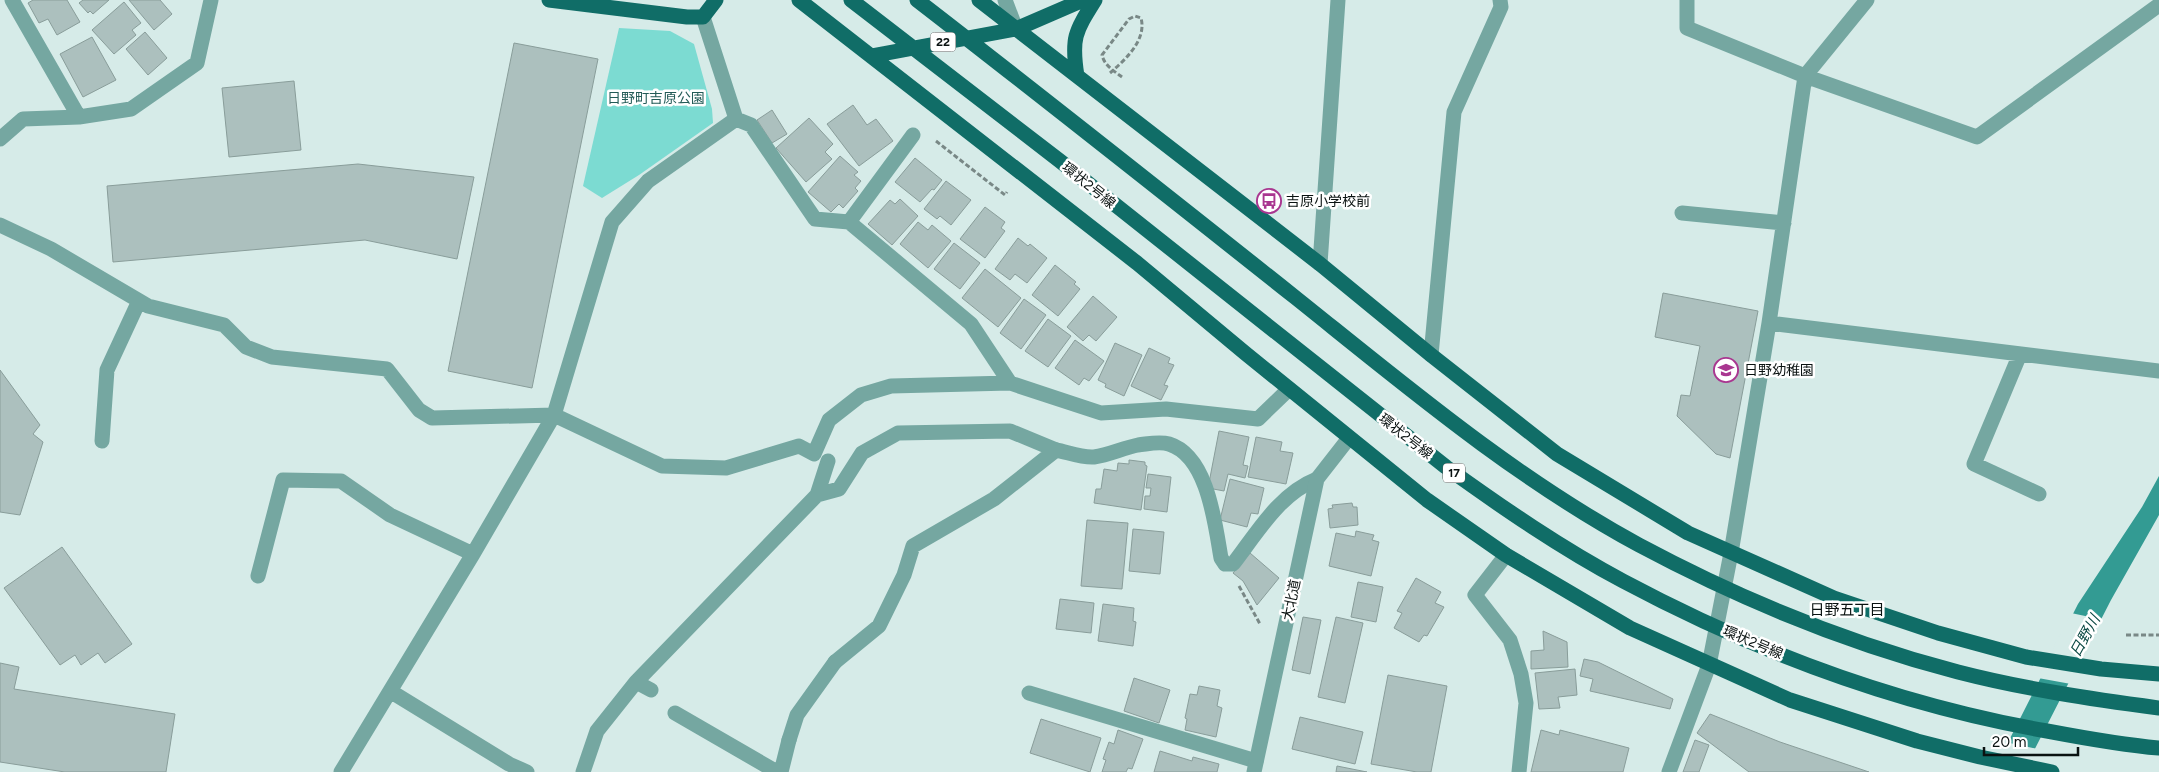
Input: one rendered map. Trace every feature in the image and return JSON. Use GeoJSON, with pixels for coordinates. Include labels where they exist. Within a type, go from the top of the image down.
{"type":"FeatureCollection","features":[{"type":"Feature","properties":{"kind":"main road"},"geometry":{"type":"LineString","coordinates":[[549,0],[687,17],[703,17],[716,0]]}},
{"type":"Feature","properties":{"kind":"main road"},"geometry":{"type":"LineString","coordinates":[[799,0],[1137,263],[1349,438],[1428,500],[1506,555],[1630,628],[1790,700],[1883,732],[1980,758],[2052,772]]}},
{"type":"Feature","properties":{"kind":"main road","name":"環状2号線"},"geometry":{"type":"LineString","coordinates":[[850,0],[1060,161],[1446,467],[1512,514],[1622,581],[1748,641],[1877,690],[2012,725],[2159,748]]}},
{"type":"Feature","properties":{"kind":"main road"},"geometry":{"type":"LineString","coordinates":[[917,0],[1462,430],[1579,509],[1636,543],[1699,576],[1760,603],[1825,630],[1890,652],[1958,672],[2027,687],[2094,700],[2159,708]]}},
{"type":"Feature","properties":{"kind":"main road"},"geometry":{"type":"LineString","coordinates":[[979,0],[1320,264],[1430,355],[1557,454],[1688,533],[1834,598],[1938,633],[2026,657],[2101,669],[2159,674]]}},
{"type":"Feature","properties":{"kind":"main road","name":"22"},"geometry":{"type":"LineString","coordinates":[[871,56],[1016,29],[1083,0]]}},
{"type":"Feature","properties":{"kind":"main road"},"geometry":{"type":"LineString","coordinates":[[1077,76],[1073,44],[1078,28],[1095,0]]}},
{"type":"Feature","properties":{"kind":"street"},"geometry":{"type":"LineString","coordinates":[[12,0],[79,117]]}},
{"type":"Feature","properties":{"kind":"street"},"geometry":{"type":"LineString","coordinates":[[0,139],[23,119],[79,117],[131,109],[197,63],[210,0]]}},
{"type":"Feature","properties":{"kind":"street"},"geometry":{"type":"LineString","coordinates":[[1005,0],[1016,29]]}},
{"type":"Feature","properties":{"kind":"street"},"geometry":{"type":"LineString","coordinates":[[1320,264],[1338,0]]}},
{"type":"Feature","properties":{"kind":"street"},"geometry":{"type":"LineString","coordinates":[[1430,355],[1454,112],[1501,7],[1500,0]]}},
{"type":"Feature","properties":{"kind":"street"},"geometry":{"type":"LineString","coordinates":[[1688,0],[1687,28],[1805,76],[1976,137],[2159,5]]}},
{"type":"Feature","properties":{"kind":"street"},"geometry":{"type":"LineString","coordinates":[[1669,772],[1709,665],[1731,553],[1769,324],[1805,76],[1866,0]]}},
{"type":"Feature","properties":{"kind":"street"},"geometry":{"type":"LineString","coordinates":[[703,17],[736,119]]}},
{"type":"Feature","properties":{"kind":"street"},"geometry":{"type":"LineString","coordinates":[[736,119],[751,125],[815,219],[850,222],[971,324],[1010,383]]}},
{"type":"Feature","properties":{"kind":"street"},"geometry":{"type":"LineString","coordinates":[[341,772],[473,554],[554,415],[612,222],[648,181],[736,119]]}},
{"type":"Feature","properties":{"kind":"street"},"geometry":{"type":"LineString","coordinates":[[850,222],[913,136]]}},
{"type":"Feature","properties":{"kind":"street"},"geometry":{"type":"LineString","coordinates":[[1682,213],[1784,223]]}},
{"type":"Feature","properties":{"kind":"street"},"geometry":{"type":"LineString","coordinates":[[0,225],[51,249],[148,306],[224,325],[246,347],[272,357],[387,369],[419,410],[432,418],[554,415],[662,466],[726,468],[799,446],[828,461],[817,495],[636,682],[597,731],[583,772]]}},
{"type":"Feature","properties":{"kind":"street"},"geometry":{"type":"LineString","coordinates":[[102,441],[107,370],[138,301]]}},
{"type":"Feature","properties":{"kind":"street"},"geometry":{"type":"LineString","coordinates":[[1769,324],[2159,371]]}},
{"type":"Feature","properties":{"kind":"street"},"geometry":{"type":"LineString","coordinates":[[2020,354],[1974,464],[2039,494]]}},
{"type":"Feature","properties":{"kind":"street"},"geometry":{"type":"LineString","coordinates":[[814,454],[830,420],[861,396],[891,386],[1010,383],[1101,413],[1166,409],[1258,419],[1289,389]]}},
{"type":"Feature","properties":{"kind":"street"},"geometry":{"type":"LineString","coordinates":[[817,495],[839,489],[862,453],[898,434],[1010,431],[1056,450],[1092,457],[1136,445],[1161,442],[1171,444],[1198,469],[1209,495],[1221,558],[1226,564],[1233,564],[1276,508],[1304,484],[1317,479]]}},
{"type":"Feature","properties":{"kind":"street","name":"大北道"},"geometry":{"type":"LineString","coordinates":[[1255,767],[1317,479],[1349,438]]}},
{"type":"Feature","properties":{"kind":"street"},"geometry":{"type":"LineString","coordinates":[[781,772],[797,715],[835,662],[879,626],[904,575],[913,546],[994,500],[1056,450]]}},
{"type":"Feature","properties":{"kind":"street"},"geometry":{"type":"LineString","coordinates":[[258,576],[283,480],[341,481],[390,515],[473,554]]}},
{"type":"Feature","properties":{"kind":"street"},"geometry":{"type":"LineString","coordinates":[[1506,555],[1475,595],[1510,640],[1521,674],[1526,703],[1519,772]]}},
{"type":"Feature","properties":{"kind":"street"},"geometry":{"type":"LineString","coordinates":[[636,682],[651,690]]}},
{"type":"Feature","properties":{"kind":"street"},"geometry":{"type":"LineString","coordinates":[[390,691],[509,764],[527,772]]}},
{"type":"Feature","properties":{"kind":"street"},"geometry":{"type":"LineString","coordinates":[[1029,693],[1255,767]]}},
{"type":"Feature","properties":{"kind":"street"},"geometry":{"type":"LineString","coordinates":[[675,713],[777,772]]}},
{"type":"Feature","properties":{"kind":"path"},"geometry":{"type":"LineString","coordinates":[[1123,78],[1104,62],[1102,55],[1129,19],[1135,16],[1142,18],[1142,32],[1126,60]]}},
{"type":"Feature","properties":{"kind":"path"},"geometry":{"type":"LineString","coordinates":[[1226,564],[1279,657]]}},
{"type":"Feature","properties":{"kind":"path"},"geometry":{"type":"LineString","coordinates":[[2126,635],[2159,635]]}},
{"type":"Feature","properties":{"kind":"green space","name":"日野町吉原公園"},"geometry":{"type":"Polygon","coordinates":[[[619,28],[670,31],[694,44],[712,109],[713,123],[639,175],[602,198],[583,186],[619,28]]]}},
{"type":"Feature","properties":{"kind":"water","name":"日野川"},"geometry":{"type":"Polygon","coordinates":[[[2159,476],[2159,515],[2111,600],[2023,772],[1993,772],[2078,604],[2142,507],[2159,476]]]}},
{"type":"Feature","properties":{"kind":"pier"},"geometry":{"type":"Polygon","coordinates":[[[2071,613],[2104,620],[2071,684],[2038,678],[2071,613]]]}},
{"type":"Feature","properties":{"kind":"pier"},"geometry":{"type":"Polygon","coordinates":[[[2005,742],[2038,749],[2026,772],[1990,772],[2005,742]]]}},
{"type":"Feature","properties":{"kind":"building"},"geometry":{"type":"Polygon","coordinates":[[[33,0],[67,0],[80,22],[57,35],[48,19],[39,23],[28,3],[33,0]]]}},
{"type":"Feature","properties":{"kind":"building"},"geometry":{"type":"Polygon","coordinates":[[[83,0],[109,0],[93,14],[90,11],[88,13],[79,3],[83,0]]]}},
{"type":"Feature","properties":{"kind":"building"},"geometry":{"type":"Polygon","coordinates":[[[129,0],[160,0],[172,14],[154,30],[129,0]]]}},
{"type":"Feature","properties":{"kind":"building"},"geometry":{"type":"Polygon","coordinates":[[[124,2],[141,23],[132,30],[136,35],[114,54],[92,30],[124,2]]]}},
{"type":"Feature","properties":{"kind":"building"},"geometry":{"type":"Polygon","coordinates":[[[145,32],[167,58],[148,75],[126,49],[145,32]]]}},
{"type":"Feature","properties":{"kind":"building"},"geometry":{"type":"Polygon","coordinates":[[[92,37],[116,80],[83,97],[60,54],[92,37]]]}},
{"type":"Feature","properties":{"kind":"building"},"geometry":{"type":"Polygon","coordinates":[[[514,43],[598,59],[532,388],[448,371],[514,43]]]}},
{"type":"Feature","properties":{"kind":"building"},"geometry":{"type":"Polygon","coordinates":[[[294,81],[301,150],[229,157],[222,88],[294,81]]]}},
{"type":"Feature","properties":{"kind":"building"},"geometry":{"type":"Polygon","coordinates":[[[853,105],[867,125],[876,119],[893,141],[859,166],[827,124],[853,105]]]}},
{"type":"Feature","properties":{"kind":"building"},"geometry":{"type":"Polygon","coordinates":[[[772,110],[787,134],[772,143],[757,120],[772,110]]]}},
{"type":"Feature","properties":{"kind":"building"},"geometry":{"type":"Polygon","coordinates":[[[809,118],[833,144],[825,152],[832,159],[806,182],[776,148],[809,118]]]}},
{"type":"Feature","properties":{"kind":"building"},"geometry":{"type":"Polygon","coordinates":[[[840,156],[858,172],[854,175],[861,181],[855,188],[858,191],[843,208],[839,204],[831,212],[808,192],[840,156]]]}},
{"type":"Feature","properties":{"kind":"building"},"geometry":{"type":"Polygon","coordinates":[[[915,158],[942,180],[920,202],[895,182],[915,158]]]}},
{"type":"Feature","properties":{"kind":"building"},"geometry":{"type":"Polygon","coordinates":[[[358,164],[474,177],[457,259],[365,240],[113,262],[107,186],[358,164]]]}},
{"type":"Feature","properties":{"kind":"building"},"geometry":{"type":"Polygon","coordinates":[[[946,181],[971,200],[951,225],[940,216],[937,219],[924,209],[946,181]]]}},
{"type":"Feature","properties":{"kind":"building"},"geometry":{"type":"Polygon","coordinates":[[[900,199],[918,216],[892,245],[868,224],[890,200],[895,204],[900,199]]]}},
{"type":"Feature","properties":{"kind":"building"},"geometry":{"type":"Polygon","coordinates":[[[985,207],[1005,222],[1001,228],[1005,231],[985,258],[960,239],[985,207]]]}},
{"type":"Feature","properties":{"kind":"building"},"geometry":{"type":"Polygon","coordinates":[[[918,222],[928,230],[932,225],[951,241],[928,268],[900,244],[918,222]]]}},
{"type":"Feature","properties":{"kind":"building"},"geometry":{"type":"Polygon","coordinates":[[[1018,238],[1028,246],[1030,244],[1047,258],[1027,283],[1015,274],[1010,280],[995,269],[1018,238]]]}},
{"type":"Feature","properties":{"kind":"building"},"geometry":{"type":"Polygon","coordinates":[[[954,243],[980,263],[960,289],[934,269],[954,243]]]}},
{"type":"Feature","properties":{"kind":"building"},"geometry":{"type":"Polygon","coordinates":[[[1055,265],[1076,282],[1074,284],[1080,289],[1058,316],[1032,295],[1055,265]]]}},
{"type":"Feature","properties":{"kind":"building"},"geometry":{"type":"Polygon","coordinates":[[[985,269],[1021,298],[998,327],[962,298],[985,269]]]}},
{"type":"Feature","properties":{"kind":"building"},"geometry":{"type":"Polygon","coordinates":[[[1663,293],[1758,311],[1730,458],[1716,454],[1677,416],[1681,395],[1690,396],[1700,346],[1655,337],[1663,293]]]}},
{"type":"Feature","properties":{"kind":"building"},"geometry":{"type":"Polygon","coordinates":[[[1093,296],[1117,317],[1096,341],[1089,335],[1083,341],[1067,327],[1093,296]]]}},
{"type":"Feature","properties":{"kind":"building"},"geometry":{"type":"Polygon","coordinates":[[[1024,299],[1046,315],[1021,349],[1000,333],[1024,299]]]}},
{"type":"Feature","properties":{"kind":"building"},"geometry":{"type":"Polygon","coordinates":[[[1048,319],[1071,336],[1048,367],[1025,351],[1048,319]]]}},
{"type":"Feature","properties":{"kind":"building"},"geometry":{"type":"Polygon","coordinates":[[[1075,340],[1104,361],[1089,381],[1084,378],[1079,385],[1055,368],[1075,340]]]}},
{"type":"Feature","properties":{"kind":"building"},"geometry":{"type":"Polygon","coordinates":[[[1115,343],[1142,355],[1124,396],[1105,387],[1106,384],[1098,380],[1115,343]]]}},
{"type":"Feature","properties":{"kind":"building"},"geometry":{"type":"Polygon","coordinates":[[[1149,348],[1170,358],[1168,363],[1174,365],[1164,385],[1168,386],[1161,400],[1131,386],[1149,348]]]}},
{"type":"Feature","properties":{"kind":"building"},"geometry":{"type":"Polygon","coordinates":[[[0,370],[40,425],[33,434],[43,442],[20,515],[0,512],[0,370]]]}},
{"type":"Feature","properties":{"kind":"building"},"geometry":{"type":"Polygon","coordinates":[[[1219,431],[1249,437],[1243,465],[1248,466],[1245,478],[1228,474],[1224,491],[1208,488],[1219,431]]]}},
{"type":"Feature","properties":{"kind":"building"},"geometry":{"type":"Polygon","coordinates":[[[1256,437],[1282,442],[1280,451],[1293,453],[1286,484],[1248,477],[1256,437]]]}},
{"type":"Feature","properties":{"kind":"building"},"geometry":{"type":"Polygon","coordinates":[[[1129,460],[1145,462],[1147,466],[1141,510],[1094,503],[1096,489],[1101,489],[1104,469],[1117,471],[1118,463],[1129,464],[1129,460]]]}},
{"type":"Feature","properties":{"kind":"building"},"geometry":{"type":"Polygon","coordinates":[[[1148,474],[1171,477],[1167,512],[1144,509],[1145,496],[1150,496],[1151,488],[1146,488],[1148,474]]]}},
{"type":"Feature","properties":{"kind":"building"},"geometry":{"type":"Polygon","coordinates":[[[1230,479],[1264,488],[1258,514],[1251,513],[1247,527],[1220,520],[1230,479]]]}},
{"type":"Feature","properties":{"kind":"building"},"geometry":{"type":"Polygon","coordinates":[[[1352,503],[1353,507],[1357,507],[1358,525],[1330,528],[1328,509],[1333,508],[1332,505],[1352,503]]]}},
{"type":"Feature","properties":{"kind":"building"},"geometry":{"type":"Polygon","coordinates":[[[1087,520],[1128,523],[1122,589],[1081,586],[1087,520]]]}},
{"type":"Feature","properties":{"kind":"building"},"geometry":{"type":"Polygon","coordinates":[[[1133,529],[1164,532],[1160,574],[1129,571],[1133,529]]]}},
{"type":"Feature","properties":{"kind":"building"},"geometry":{"type":"Polygon","coordinates":[[[1356,531],[1374,535],[1372,540],[1379,542],[1371,576],[1329,566],[1336,533],[1355,537],[1356,531]]]}},
{"type":"Feature","properties":{"kind":"building"},"geometry":{"type":"Polygon","coordinates":[[[62,547],[132,644],[105,663],[98,653],[81,665],[75,655],[60,665],[4,588],[62,547]]]}},
{"type":"Feature","properties":{"kind":"building"},"geometry":{"type":"Polygon","coordinates":[[[1250,553],[1279,578],[1257,605],[1243,581],[1233,573],[1250,553]]]}},
{"type":"Feature","properties":{"kind":"building"},"geometry":{"type":"Polygon","coordinates":[[[1416,578],[1441,592],[1435,603],[1444,607],[1427,636],[1424,635],[1419,642],[1394,628],[1402,613],[1397,611],[1416,578]]]}},
{"type":"Feature","properties":{"kind":"building"},"geometry":{"type":"Polygon","coordinates":[[[1358,582],[1383,587],[1376,622],[1351,617],[1358,582]]]}},
{"type":"Feature","properties":{"kind":"building"},"geometry":{"type":"Polygon","coordinates":[[[1060,599],[1094,603],[1091,633],[1056,629],[1060,599]]]}},
{"type":"Feature","properties":{"kind":"building"},"geometry":{"type":"Polygon","coordinates":[[[1103,604],[1134,608],[1133,621],[1136,622],[1133,646],[1098,641],[1103,604]]]}},
{"type":"Feature","properties":{"kind":"building"},"geometry":{"type":"Polygon","coordinates":[[[1303,617],[1321,620],[1310,674],[1292,670],[1303,617]]]}},
{"type":"Feature","properties":{"kind":"building"},"geometry":{"type":"Polygon","coordinates":[[[1336,617],[1363,623],[1345,703],[1318,697],[1336,617]]]}},
{"type":"Feature","properties":{"kind":"building"},"geometry":{"type":"Polygon","coordinates":[[[1543,631],[1567,642],[1568,667],[1531,669],[1531,651],[1544,650],[1543,631]]]}},
{"type":"Feature","properties":{"kind":"building"},"geometry":{"type":"Polygon","coordinates":[[[1584,659],[1598,662],[1673,699],[1670,709],[1590,691],[1593,679],[1580,676],[1584,659]]]}},
{"type":"Feature","properties":{"kind":"building"},"geometry":{"type":"Polygon","coordinates":[[[0,663],[19,667],[14,689],[175,714],[166,772],[65,772],[0,762],[0,663]]]}},
{"type":"Feature","properties":{"kind":"building"},"geometry":{"type":"Polygon","coordinates":[[[1575,669],[1577,695],[1558,697],[1560,708],[1539,709],[1535,673],[1575,669]]]}},
{"type":"Feature","properties":{"kind":"building"},"geometry":{"type":"Polygon","coordinates":[[[1388,675],[1447,686],[1431,772],[1417,772],[1371,764],[1388,675]]]}},
{"type":"Feature","properties":{"kind":"building"},"geometry":{"type":"Polygon","coordinates":[[[1134,678],[1170,690],[1159,723],[1124,711],[1134,678]]]}},
{"type":"Feature","properties":{"kind":"building"},"geometry":{"type":"Polygon","coordinates":[[[1199,686],[1220,690],[1217,706],[1222,708],[1216,737],[1185,730],[1187,719],[1185,718],[1190,694],[1197,695],[1199,686]]]}},
{"type":"Feature","properties":{"kind":"building"},"geometry":{"type":"Polygon","coordinates":[[[1710,714],[1780,742],[1869,772],[1749,772],[1697,733],[1710,714]]]}},
{"type":"Feature","properties":{"kind":"building"},"geometry":{"type":"Polygon","coordinates":[[[1300,717],[1363,732],[1355,764],[1292,749],[1300,717]]]}},
{"type":"Feature","properties":{"kind":"building"},"geometry":{"type":"Polygon","coordinates":[[[1041,719],[1101,738],[1090,772],[1030,753],[1041,719]]]}},
{"type":"Feature","properties":{"kind":"building"},"geometry":{"type":"Polygon","coordinates":[[[1118,730],[1143,739],[1132,769],[1128,768],[1126,772],[1102,772],[1106,760],[1103,759],[1109,742],[1114,744],[1118,730]]]}},
{"type":"Feature","properties":{"kind":"building"},"geometry":{"type":"Polygon","coordinates":[[[1541,730],[1559,735],[1560,730],[1629,748],[1623,772],[1531,772],[1541,730]]]}},
{"type":"Feature","properties":{"kind":"building"},"geometry":{"type":"Polygon","coordinates":[[[1695,740],[1709,745],[1699,772],[1683,772],[1695,740]]]}},
{"type":"Feature","properties":{"kind":"building"},"geometry":{"type":"Polygon","coordinates":[[[1160,751],[1192,761],[1193,757],[1219,764],[1217,772],[1154,772],[1160,751]]]}},
{"type":"Feature","properties":{"kind":"building"},"geometry":{"type":"Polygon","coordinates":[[[1337,766],[1367,772],[1336,772],[1337,766]]]}},
{"type":"Feature","properties":{"kind":"place","name":"吉原小学校前"},"geometry":{"type":"Point","coordinates":[1269,201]}},
{"type":"Feature","properties":{"kind":"place","name":"日野幼稚園"},"geometry":{"type":"Point","coordinates":[1726,370]}},
{"type":"Feature","properties":{"kind":"district","name":"日野五丁目"},"geometry":{"type":"Point","coordinates":[1847,610]}}]}
